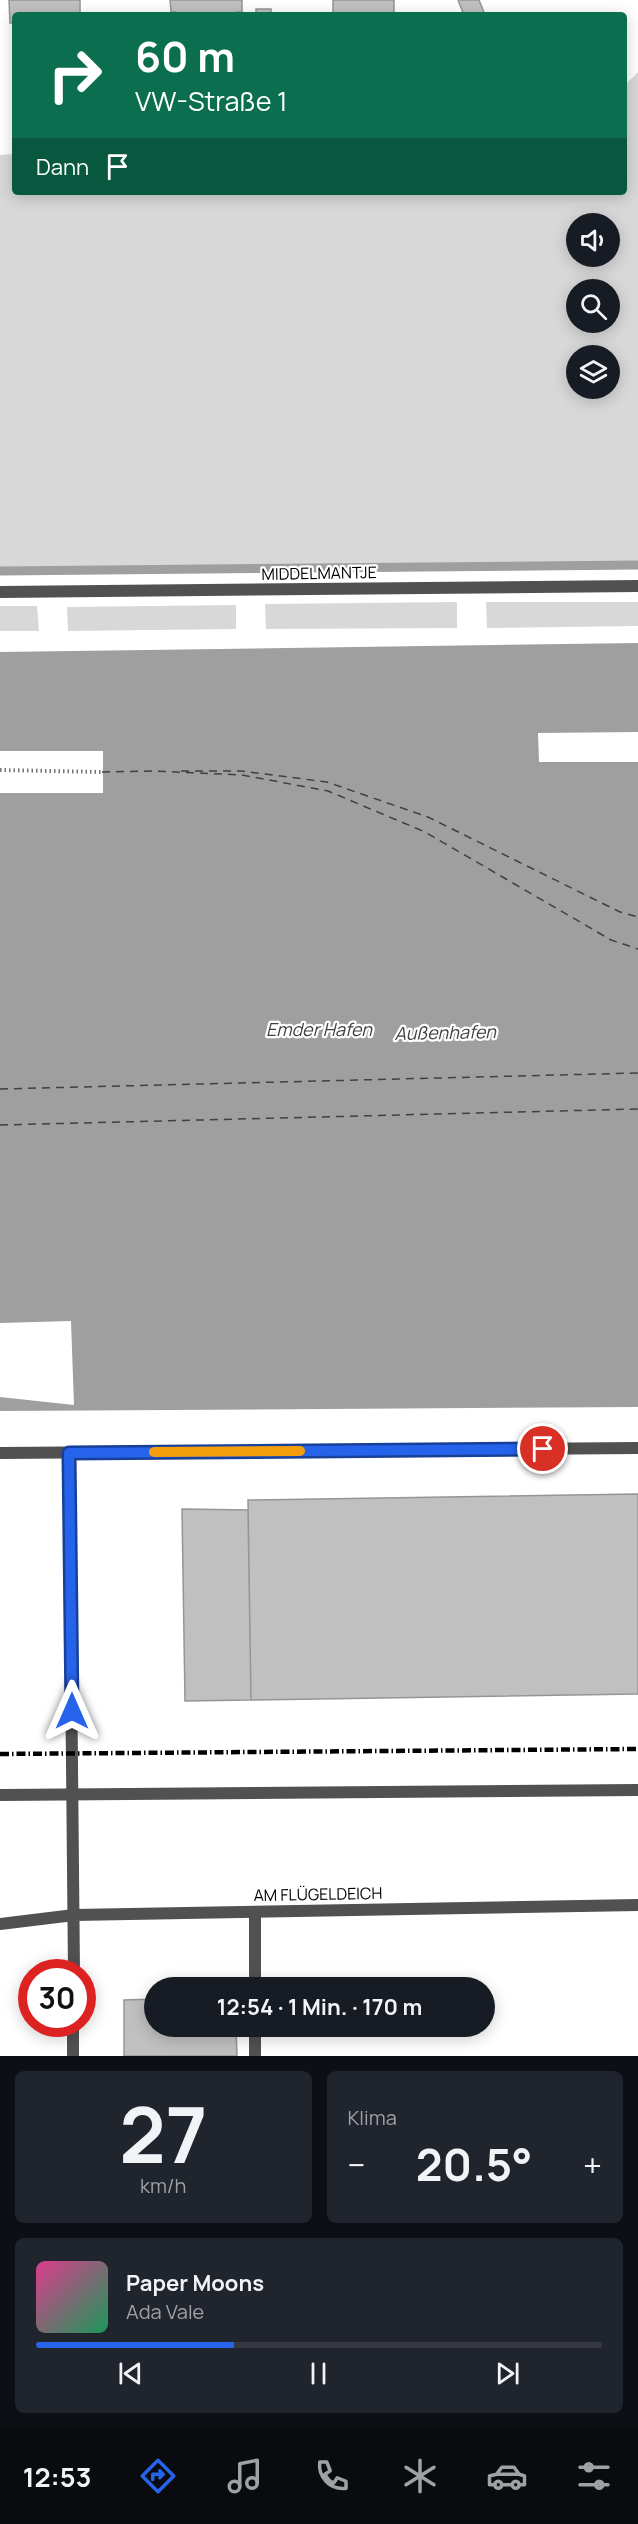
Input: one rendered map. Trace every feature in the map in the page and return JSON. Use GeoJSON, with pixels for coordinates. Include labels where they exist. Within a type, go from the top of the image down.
{"type":"FeatureCollection","features":[{"type":"Feature","properties":{"kind":"street","name":"MIDDELMANTJE"},"geometry":{"type":"LineString","coordinates":[[0,592],[638,586]]}},
{"type":"Feature","properties":{"kind":"street"},"geometry":{"type":"LineString","coordinates":[[0,1453],[638,1448]]}},
{"type":"Feature","properties":{"kind":"street"},"geometry":{"type":"LineString","coordinates":[[69,1453],[74,1959]]}},
{"type":"Feature","properties":{"kind":"street"},"geometry":{"type":"LineString","coordinates":[[0,1795],[638,1790]]}},
{"type":"Feature","properties":{"kind":"street","name":"AM FLÜGELDEICH"},"geometry":{"type":"LineString","coordinates":[[0,1924],[74,1915],[638,1905]]}},
{"type":"Feature","properties":{"kind":"street"},"geometry":{"type":"LineString","coordinates":[[255,1912],[255,1977]]}},
{"type":"Feature","properties":{"kind":"street"},"geometry":{"type":"LineString","coordinates":[[74,2037],[74,2056]]}},
{"type":"Feature","properties":{"kind":"street"},"geometry":{"type":"LineString","coordinates":[[255,2037],[255,2056]]}},
{"type":"Feature","properties":{"kind":"path"},"geometry":{"type":"LineString","coordinates":[[1,770],[102,772]]}},
{"type":"Feature","properties":{"kind":"shaded area"},"geometry":{"type":"Polygon","coordinates":[[[638,72],[638,569],[0,575],[0,155],[12,154],[12,195],[627,195],[627,83],[638,72]]]}},
{"type":"Feature","properties":{"kind":"shaded area"},"geometry":{"type":"Polygon","coordinates":[[[457,602],[457,628],[266,629],[265,604],[457,602]]]}},
{"type":"Feature","properties":{"kind":"shaded area"},"geometry":{"type":"Polygon","coordinates":[[[486,602],[638,602],[638,626],[487,628],[486,602]]]}},
{"type":"Feature","properties":{"kind":"shaded area"},"geometry":{"type":"Polygon","coordinates":[[[236,605],[236,629],[68,631],[67,607],[236,605]]]}},
{"type":"Feature","properties":{"kind":"shaded area"},"geometry":{"type":"Polygon","coordinates":[[[0,606],[37,606],[39,631],[0,631],[0,606]]]}},
{"type":"Feature","properties":{"kind":"water","name":"Emder Hafen"},"geometry":{"type":"Polygon","coordinates":[[[638,643],[638,1407],[0,1411],[0,652],[638,643]]]}},
{"type":"Feature","properties":{"kind":"pier"},"geometry":{"type":"Polygon","coordinates":[[[638,732],[638,762],[539,762],[538,733],[638,732]]]}},
{"type":"Feature","properties":{"kind":"pier"},"geometry":{"type":"Polygon","coordinates":[[[0,751],[103,751],[103,793],[0,793],[0,751]]]}},
{"type":"Feature","properties":{"kind":"pier"},"geometry":{"type":"Polygon","coordinates":[[[71,1321],[74,1405],[0,1397],[0,1323],[71,1321]]]}},
{"type":"Feature","properties":{"kind":"building"},"geometry":{"type":"Polygon","coordinates":[[[9,0],[80,0],[80,12],[12,12],[12,23],[10,23],[9,0]]]}},
{"type":"Feature","properties":{"kind":"building"},"geometry":{"type":"Polygon","coordinates":[[[170,0],[242,0],[242,12],[171,12],[170,0]]]}},
{"type":"Feature","properties":{"kind":"building"},"geometry":{"type":"Polygon","coordinates":[[[333,0],[394,0],[394,12],[333,12],[333,0]]]}},
{"type":"Feature","properties":{"kind":"building"},"geometry":{"type":"Polygon","coordinates":[[[458,0],[479,0],[484,12],[463,12],[458,0]]]}},
{"type":"Feature","properties":{"kind":"building"},"geometry":{"type":"Polygon","coordinates":[[[256,9],[271,9],[271,12],[256,12],[256,9]]]}},
{"type":"Feature","properties":{"kind":"building"},"geometry":{"type":"Polygon","coordinates":[[[638,1494],[638,1694],[251,1700],[248,1500],[638,1494]]]}},
{"type":"Feature","properties":{"kind":"building"},"geometry":{"type":"Polygon","coordinates":[[[182,1509],[248,1510],[251,1700],[185,1701],[182,1509]]]}},
{"type":"Feature","properties":{"kind":"building"},"geometry":{"type":"Polygon","coordinates":[[[144,1999],[144,2037],[236,2037],[237,2056],[124,2056],[124,2000],[144,1999]]]}},
{"type":"Feature","properties":{"kind":"waterway"},"geometry":{"type":"LineString","coordinates":[[0,571],[638,565]]}},
{"type":"Feature","properties":{"kind":"ferry route"},"geometry":{"type":"LineString","coordinates":[[102,772],[155,771],[242,775],[328,791],[425,832],[611,940],[638,949]]}},
{"type":"Feature","properties":{"kind":"ferry route"},"geometry":{"type":"LineString","coordinates":[[181,771],[241,771],[327,782],[428,817],[620,912],[638,917]]}},
{"type":"Feature","properties":{"kind":"ferry route"},"geometry":{"type":"LineString","coordinates":[[0,1089],[638,1073]]}},
{"type":"Feature","properties":{"kind":"ferry route"},"geometry":{"type":"LineString","coordinates":[[0,1125],[638,1109]]}},
{"type":"Feature","properties":{"kind":"railway"},"geometry":{"type":"LineString","coordinates":[[0,1754],[638,1749]]}},
{"type":"Feature","properties":{"kind":"slow traffic"},"geometry":{"type":"LineString","coordinates":[[154,1452],[300,1451]]}},
{"type":"Feature","properties":{"kind":"route"},"geometry":{"type":"LineString","coordinates":[[72,1711],[69,1453],[543,1449]]}},
{"type":"Feature","properties":{"kind":"water label","name":"Außenhafen"},"geometry":{"type":"Point","coordinates":[445,1032]}}]}
